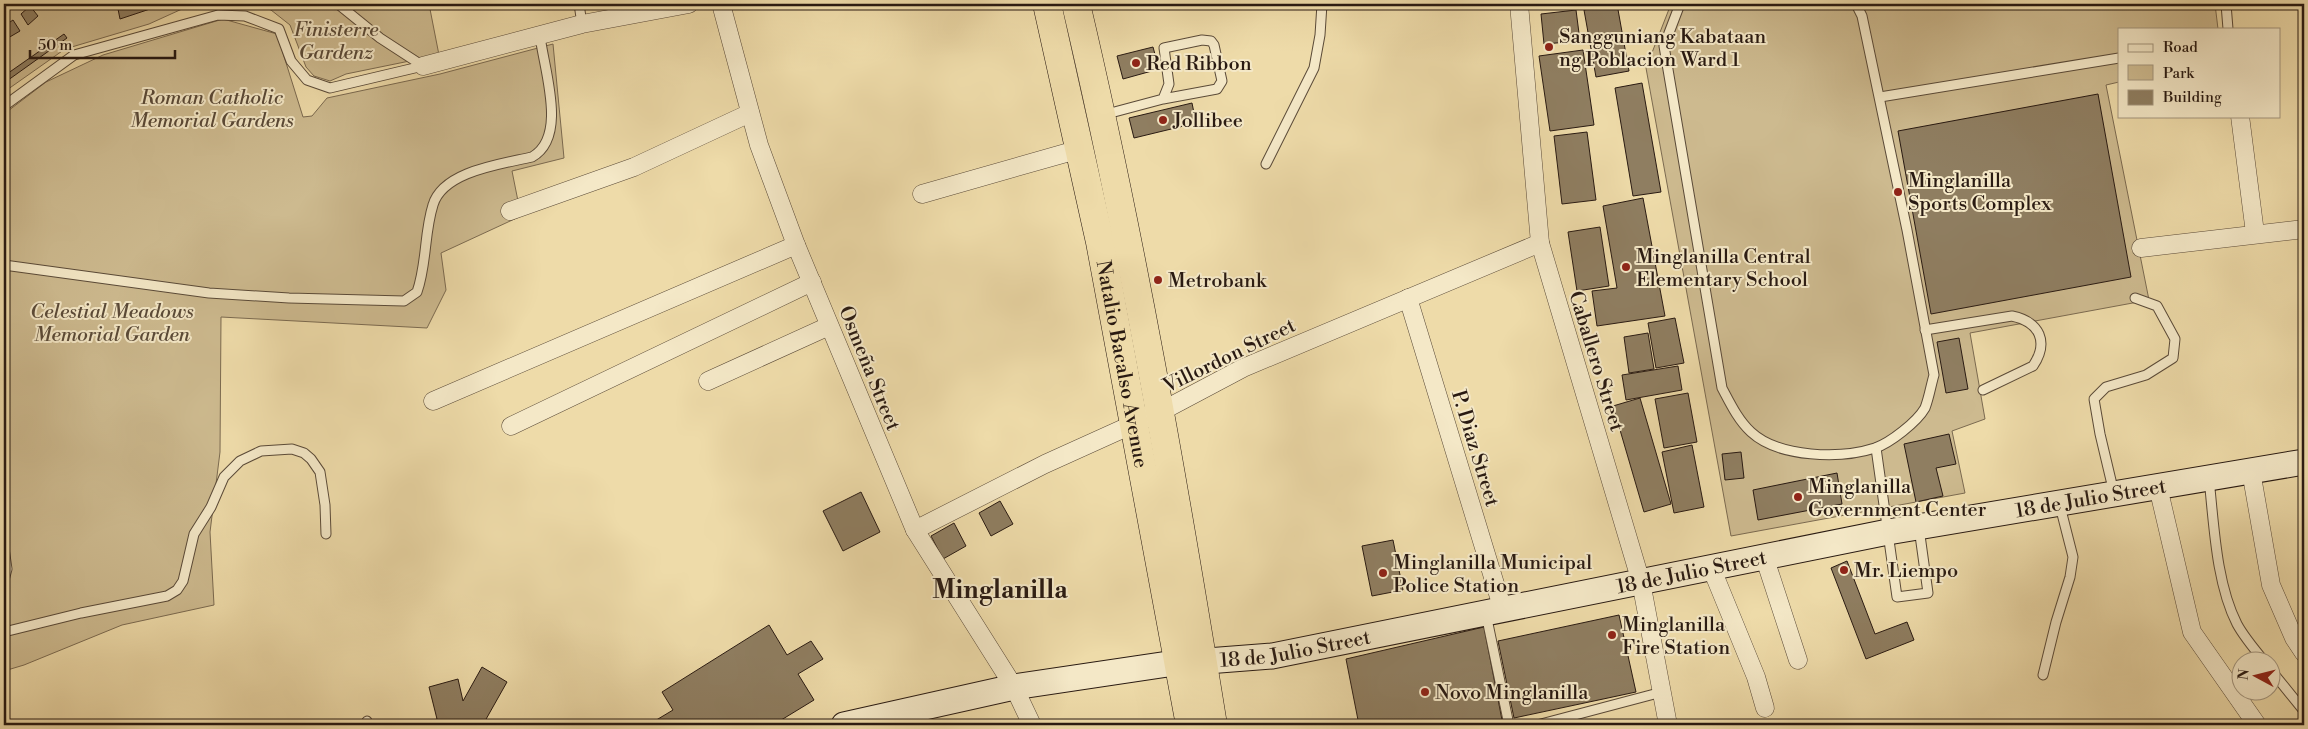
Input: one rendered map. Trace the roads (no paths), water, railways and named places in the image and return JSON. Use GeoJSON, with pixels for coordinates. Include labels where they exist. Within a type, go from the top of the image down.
{"type":"FeatureCollection","features":[{"type":"Feature","properties":{"kind":"highway","name":"Natalio Bacalso Avenue"},"geometry":{"type":"LineString","coordinates":[[1047,4],[1100,242],[1134,422],[1191,662],[1213,725]]}},
{"type":"Feature","properties":{"kind":"highway","name":"Natalio Bacalso Avenue"},"geometry":{"type":"LineString","coordinates":[[1080,5],[1160,412],[1191,662],[1190,725]]}},
{"type":"Feature","properties":{"kind":"street"},"geometry":{"type":"LineString","coordinates":[[423,66],[582,24],[689,4]]}},
{"type":"Feature","properties":{"kind":"street","name":"Osmeña Street"},"geometry":{"type":"LineString","coordinates":[[722,4],[759,145],[796,245],[915,530],[1014,687],[1032,725]]}},
{"type":"Feature","properties":{"kind":"street","name":"Caballero Street"},"geometry":{"type":"LineString","coordinates":[[1519,4],[1540,243],[1641,582],[1668,725]]}},
{"type":"Feature","properties":{"kind":"street"},"geometry":{"type":"LineString","coordinates":[[510,211],[634,167],[750,112]]}},
{"type":"Feature","properties":{"kind":"street"},"geometry":{"type":"LineString","coordinates":[[2240,118],[2254,234]]}},
{"type":"Feature","properties":{"kind":"street"},"geometry":{"type":"LineString","coordinates":[[922,194],[1080,149]]}},
{"type":"Feature","properties":{"kind":"street"},"geometry":{"type":"LineString","coordinates":[[2141,248],[2304,229]]}},
{"type":"Feature","properties":{"kind":"street","name":"Villordon Street"},"geometry":{"type":"LineString","coordinates":[[915,530],[1045,464],[1134,422],[1160,412],[1243,368],[1540,243]]}},
{"type":"Feature","properties":{"kind":"street"},"geometry":{"type":"LineString","coordinates":[[433,401],[796,245]]}},
{"type":"Feature","properties":{"kind":"street"},"geometry":{"type":"LineString","coordinates":[[511,426],[812,282]]}},
{"type":"Feature","properties":{"kind":"street","name":"P. Diaz Street"},"geometry":{"type":"LineString","coordinates":[[1408,298],[1494,612]]}},
{"type":"Feature","properties":{"kind":"street"},"geometry":{"type":"LineString","coordinates":[[708,381],[830,326]]}},
{"type":"Feature","properties":{"kind":"street","name":"18 de Julio Street"},"geometry":{"type":"LineString","coordinates":[[844,725],[888,720],[1014,687],[1191,662],[1272,656],[1888,532],[2304,462]]}},
{"type":"Feature","properties":{"kind":"street"},"geometry":{"type":"LineString","coordinates":[[2251,471],[2271,585],[2294,638],[2304,653]]}},
{"type":"Feature","properties":{"kind":"street"},"geometry":{"type":"LineString","coordinates":[[2158,486],[2192,632],[2257,725]]}},
{"type":"Feature","properties":{"kind":"street"},"geometry":{"type":"LineString","coordinates":[[1764,556],[1798,660]]}},
{"type":"Feature","properties":{"kind":"street"},"geometry":{"type":"LineString","coordinates":[[1711,567],[1756,677],[1765,708]]}},
{"type":"Feature","properties":{"kind":"lane"},"geometry":{"type":"LineString","coordinates":[[578,4],[582,24]]}},
{"type":"Feature","properties":{"kind":"lane"},"geometry":{"type":"LineString","coordinates":[[1266,164],[1314,68],[1320,35],[1322,4]]}},
{"type":"Feature","properties":{"kind":"lane"},"geometry":{"type":"LineString","coordinates":[[1680,4],[1664,46],[1722,388],[1738,417],[1752,433],[1769,444],[1789,451],[1824,454],[1844,454],[1876,448],[1905,430],[1924,408],[1934,375],[1880,97],[1862,16],[1856,4]]}},
{"type":"Feature","properties":{"kind":"lane"},"geometry":{"type":"LineString","coordinates":[[2226,4],[2228,28]]}},
{"type":"Feature","properties":{"kind":"lane"},"geometry":{"type":"LineString","coordinates":[[342,5],[380,38],[423,66]]}},
{"type":"Feature","properties":{"kind":"lane"},"geometry":{"type":"LineString","coordinates":[[4,106],[74,55],[218,15],[245,16],[279,29],[291,61],[307,80],[330,88],[423,66]]}},
{"type":"Feature","properties":{"kind":"lane"},"geometry":{"type":"LineString","coordinates":[[4,265],[209,293],[289,298],[404,301],[417,292],[432,206],[442,189],[471,172],[532,157],[539,153],[550,136],[552,115],[540,36]]}},
{"type":"Feature","properties":{"kind":"lane"},"geometry":{"type":"LineString","coordinates":[[1102,115],[1221,86],[1222,81],[1214,45],[1211,41],[1202,40],[1164,48],[1169,84],[1163,99]]}},
{"type":"Feature","properties":{"kind":"lane"},"geometry":{"type":"LineString","coordinates":[[1880,97],[2118,58]]}},
{"type":"Feature","properties":{"kind":"lane"},"geometry":{"type":"LineString","coordinates":[[2114,493],[2094,399],[2106,387],[2146,375],[2173,358],[2174,339],[2157,306],[2135,298]]}},
{"type":"Feature","properties":{"kind":"lane"},"geometry":{"type":"LineString","coordinates":[[1925,330],[2012,316],[2026,319],[2035,328],[2040,337],[2042,347],[2033,366],[1983,390]]}},
{"type":"Feature","properties":{"kind":"lane"},"geometry":{"type":"LineString","coordinates":[[1876,448],[1897,597],[1928,593],[1918,527]]}},
{"type":"Feature","properties":{"kind":"lane"},"geometry":{"type":"LineString","coordinates":[[4,632],[167,596],[178,590],[183,580],[194,534],[214,501],[224,478],[240,461],[261,451],[292,449],[304,453],[311,459],[320,472],[325,504],[326,534]]}},
{"type":"Feature","properties":{"kind":"lane"},"geometry":{"type":"LineString","coordinates":[[2209,478],[2213,518],[2228,602],[2238,624],[2258,652]]}},
{"type":"Feature","properties":{"kind":"lane"},"geometry":{"type":"LineString","coordinates":[[2043,675],[2070,576],[2073,557],[2060,504]]}},
{"type":"Feature","properties":{"kind":"lane"},"geometry":{"type":"LineString","coordinates":[[4,548],[7,569],[4,580]]}},
{"type":"Feature","properties":{"kind":"lane"},"geometry":{"type":"LineString","coordinates":[[1494,612],[1509,725]]}},
{"type":"Feature","properties":{"kind":"lane"},"geometry":{"type":"LineString","coordinates":[[2280,681],[2304,711]]}},
{"type":"Feature","properties":{"kind":"lane"},"geometry":{"type":"LineString","coordinates":[[1537,725],[1662,692]]}},
{"type":"Feature","properties":{"kind":"place","name":"Sangguniang Kabataan ng Poblacion Ward 1"},"geometry":{"type":"Point","coordinates":[1549,47]}},
{"type":"Feature","properties":{"kind":"place","name":"Red Ribbon"},"geometry":{"type":"Point","coordinates":[1136,63]}},
{"type":"Feature","properties":{"kind":"place","name":"Jollibee"},"geometry":{"type":"Point","coordinates":[1163,120]}},
{"type":"Feature","properties":{"kind":"place","name":"Minglanilla Sports Complex"},"geometry":{"type":"Point","coordinates":[1898,192]}},
{"type":"Feature","properties":{"kind":"place","name":"Minglanilla Central Elementary School"},"geometry":{"type":"Point","coordinates":[1626,267]}},
{"type":"Feature","properties":{"kind":"place","name":"Metrobank"},"geometry":{"type":"Point","coordinates":[1158,280]}},
{"type":"Feature","properties":{"kind":"place","name":"Minglanilla Government Center"},"geometry":{"type":"Point","coordinates":[1798,497]}},
{"type":"Feature","properties":{"kind":"place","name":"Mr. Liempo"},"geometry":{"type":"Point","coordinates":[1844,570]}},
{"type":"Feature","properties":{"kind":"place","name":"Minglanilla Municipal Police Station"},"geometry":{"type":"Point","coordinates":[1383,573]}},
{"type":"Feature","properties":{"kind":"place","name":"Minglanilla Fire Station"},"geometry":{"type":"Point","coordinates":[1612,635]}},
{"type":"Feature","properties":{"kind":"place","name":"Novo Minglanilla"},"geometry":{"type":"Point","coordinates":[1425,692]}},
{"type":"Feature","properties":{"kind":"district","name":"Minglanilla"},"geometry":{"type":"Point","coordinates":[1000,589]}},
{"type":"Feature","properties":{"kind":"park label","name":"Finisterre Gardenz"},"geometry":{"type":"Point","coordinates":[336,40]}},
{"type":"Feature","properties":{"kind":"park label","name":"Roman Catholic Memorial Gardens"},"geometry":{"type":"Point","coordinates":[212,108]}},
{"type":"Feature","properties":{"kind":"park label","name":"Celestial Meadows Memorial Garden"},"geometry":{"type":"Point","coordinates":[112,322]}}]}
